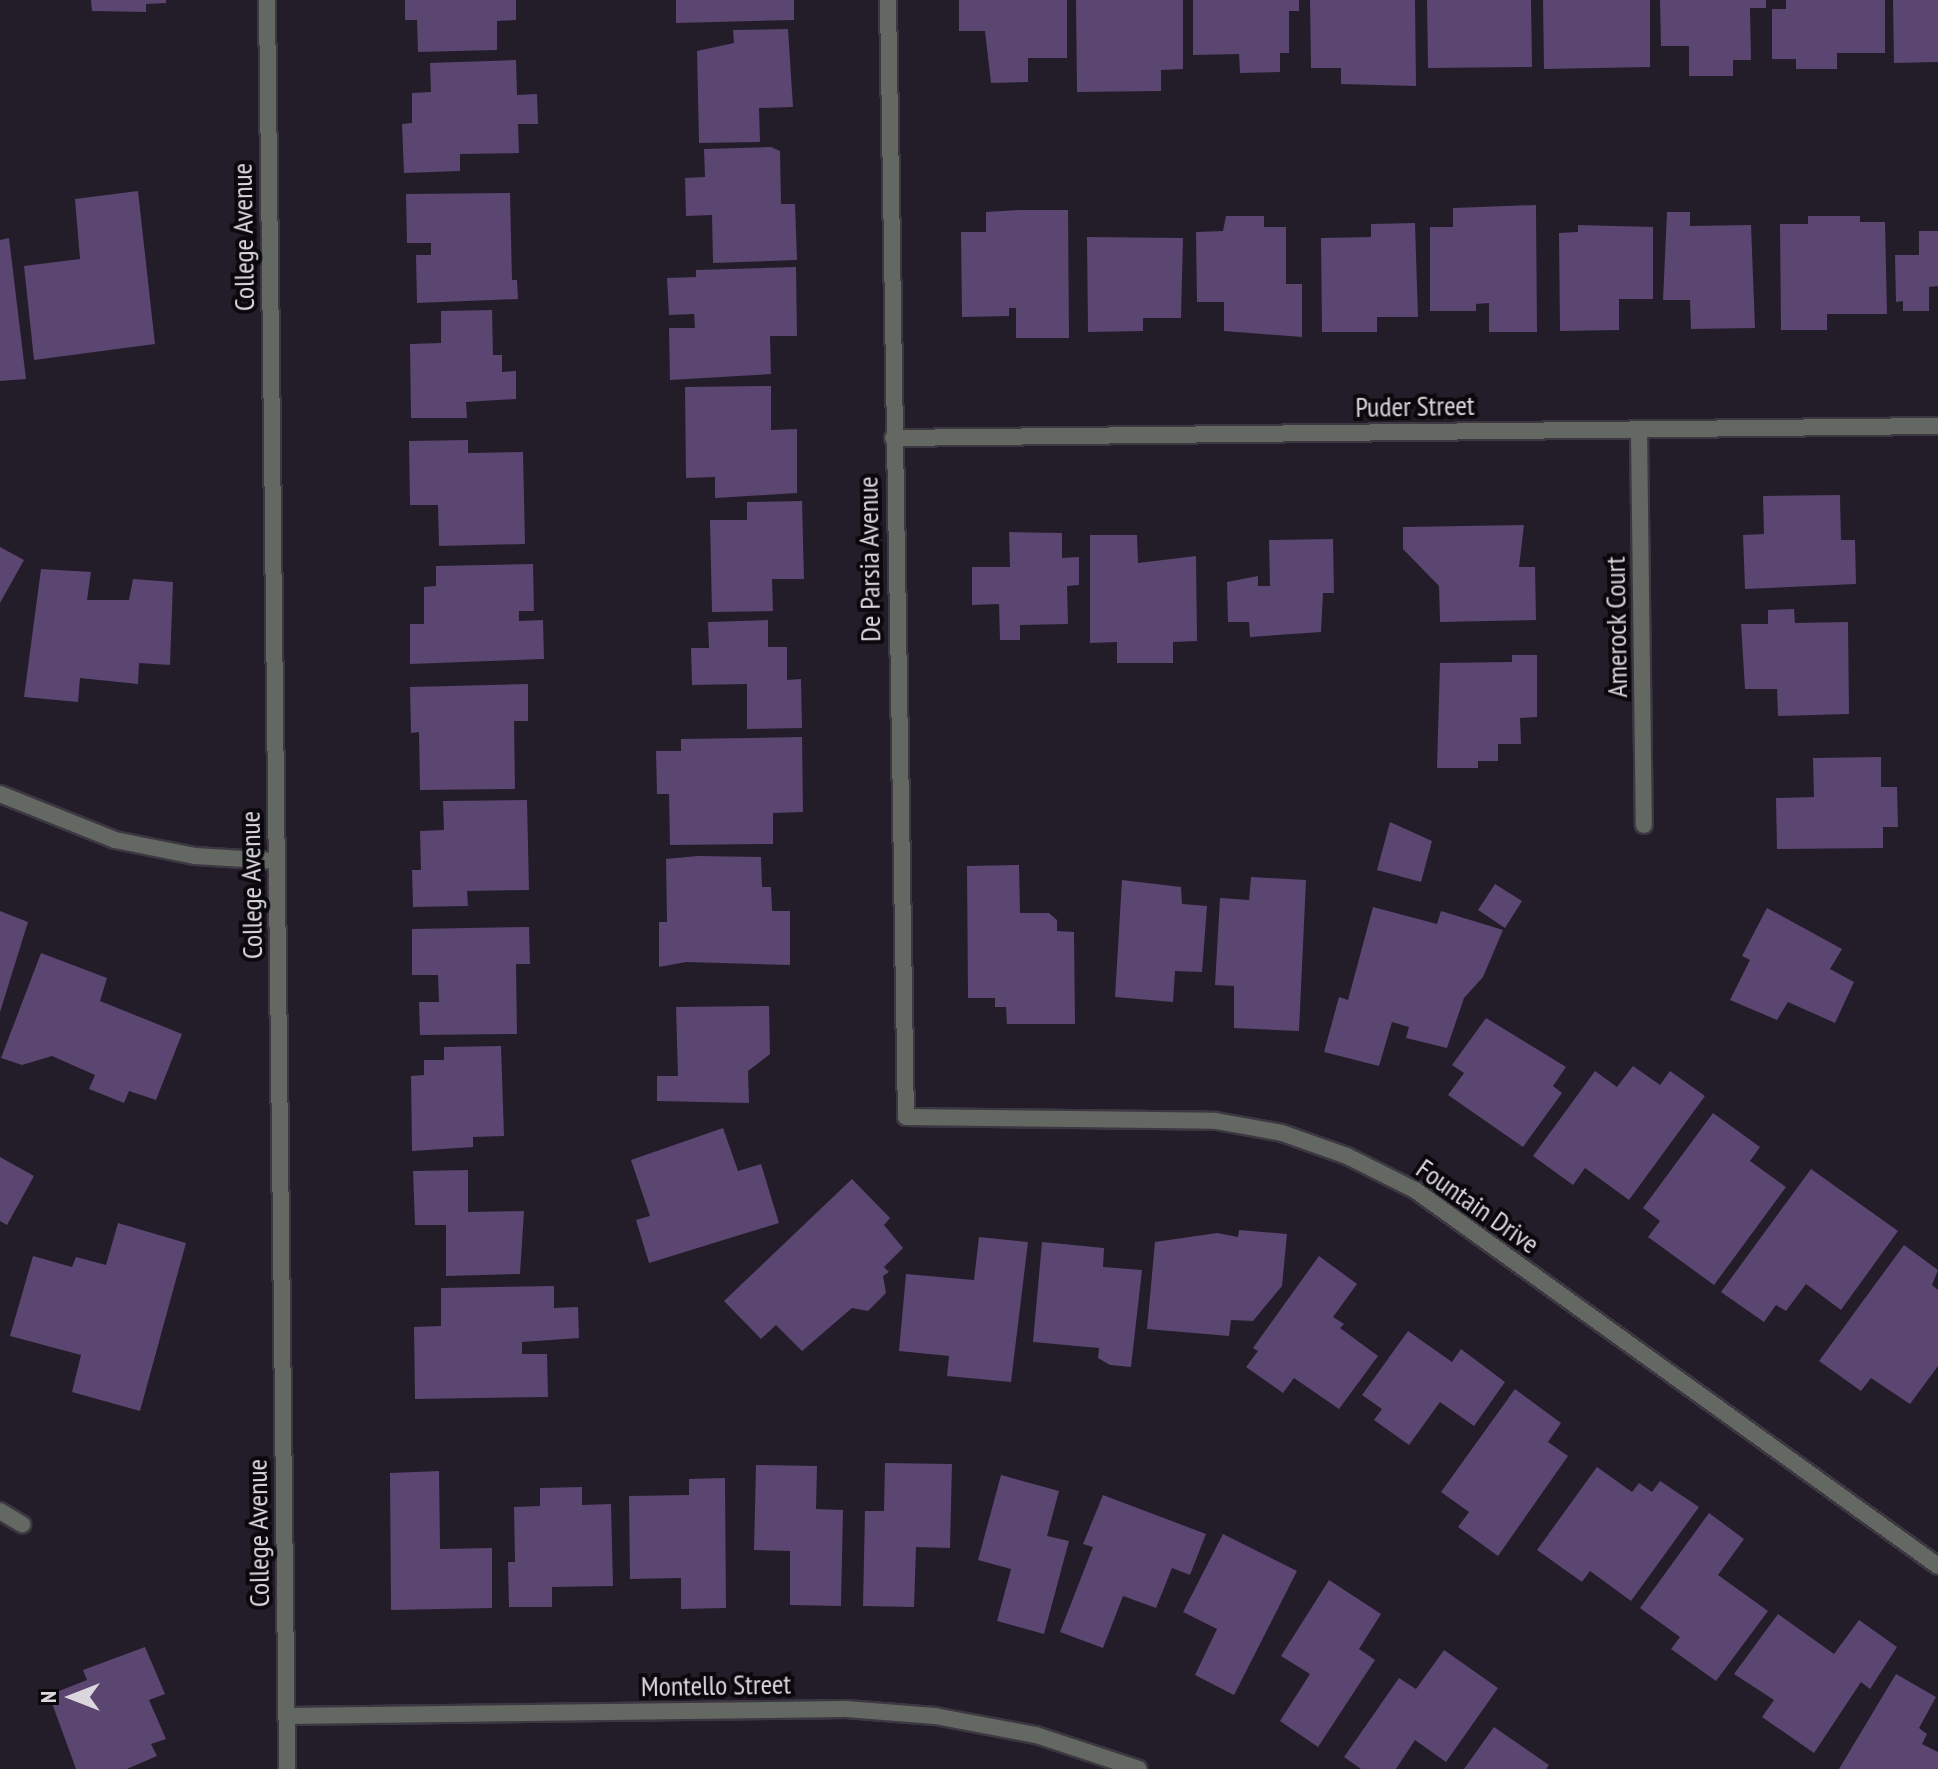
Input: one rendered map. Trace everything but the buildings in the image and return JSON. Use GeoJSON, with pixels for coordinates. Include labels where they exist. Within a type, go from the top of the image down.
{"type":"FeatureCollection","features":[{"type":"Feature","properties":{"kind":"street","name":"College Avenue"},"geometry":{"type":"LineString","coordinates":[[267,0],[287,1769]]}},
{"type":"Feature","properties":{"kind":"street","name":"De Parsia Avenue"},"geometry":{"type":"LineString","coordinates":[[888,0],[906,1117]]}},
{"type":"Feature","properties":{"kind":"street","name":"Puder Street"},"geometry":{"type":"LineString","coordinates":[[893,438],[1938,426]]}},
{"type":"Feature","properties":{"kind":"street","name":"Amerock Court"},"geometry":{"type":"LineString","coordinates":[[1639,430],[1644,825]]}},
{"type":"Feature","properties":{"kind":"street"},"geometry":{"type":"LineString","coordinates":[[0,794],[115,840],[195,856],[276,861]]}},
{"type":"Feature","properties":{"kind":"street","name":"Fountain Drive"},"geometry":{"type":"LineString","coordinates":[[906,1117],[1216,1121],[1282,1133],[1347,1156],[1415,1190],[1938,1566]]}},
{"type":"Feature","properties":{"kind":"street"},"geometry":{"type":"LineString","coordinates":[[0,1511],[22,1524]]}},
{"type":"Feature","properties":{"kind":"street","name":"Montello Street"},"geometry":{"type":"LineString","coordinates":[[286,1716],[846,1709],[935,1716],[1036,1735],[1139,1769]]}}]}
